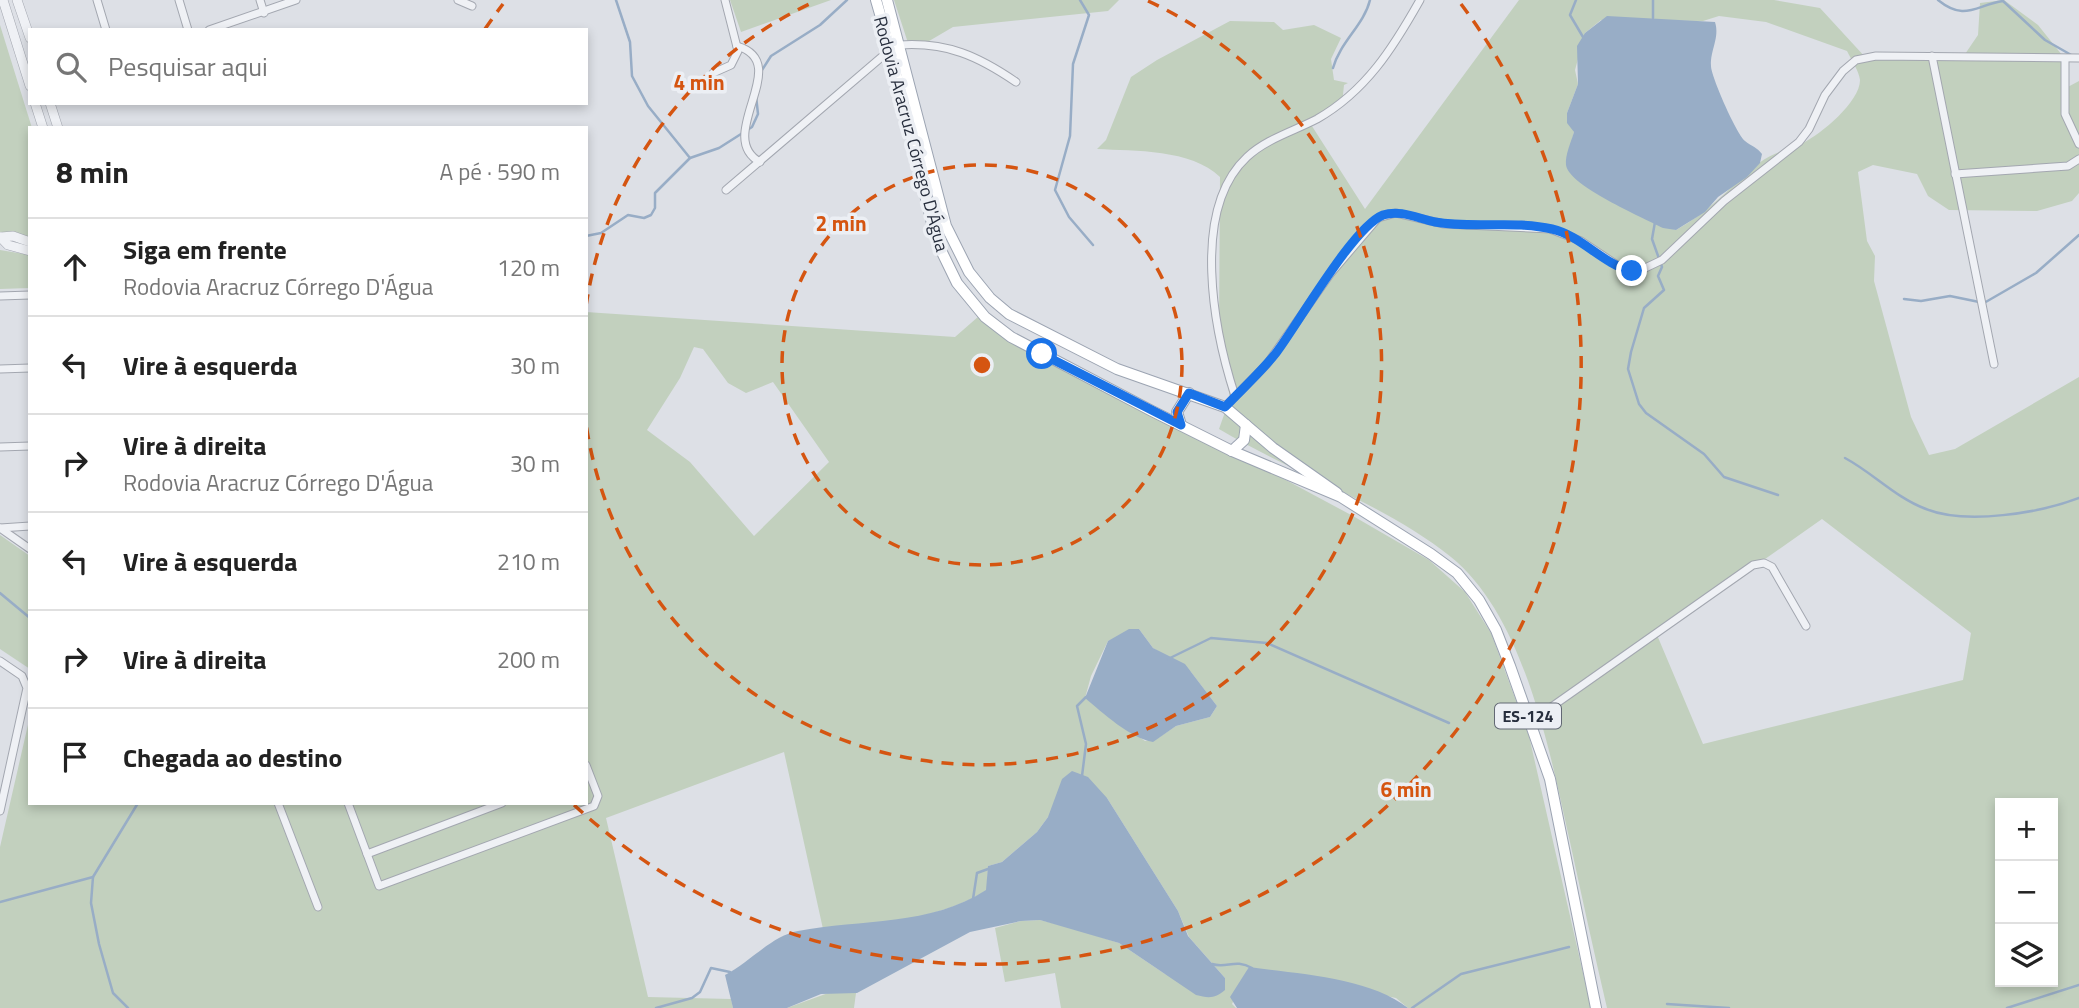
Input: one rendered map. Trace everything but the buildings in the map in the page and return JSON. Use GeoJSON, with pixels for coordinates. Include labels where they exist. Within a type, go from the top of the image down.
{"type":"FeatureCollection","features":[{"type":"Feature","properties":{"kind":"main road","name":"Rodovia Aracruz Córrego D'Água"},"geometry":{"type":"LineString","coordinates":[[876,0],[895,47],[946,226],[960,257],[980,286],[1009,314],[1032,328],[1117,369],[1225,407],[1342,497],[1457,573],[1479,600],[1496,630],[1550,779],[1596,1008]]}},
{"type":"Feature","properties":{"kind":"main road","name":"Rodovia Aracruz Córrego D'Água"},"geometry":{"type":"LineString","coordinates":[[887,0],[936,240],[967,299],[1011,337],[1232,451],[1342,497]]}},
{"type":"Feature","properties":{"kind":"main road"},"geometry":{"type":"LineString","coordinates":[[1181,425],[1177,412],[1189,393]]}},
{"type":"Feature","properties":{"kind":"main road"},"geometry":{"type":"LineString","coordinates":[[1232,451],[1244,440],[1246,425]]}},
{"type":"Feature","properties":{"kind":"street"},"geometry":{"type":"LineString","coordinates":[[3,0],[28,80]]}},
{"type":"Feature","properties":{"kind":"street"},"geometry":{"type":"LineString","coordinates":[[17,0],[28,32]]}},
{"type":"Feature","properties":{"kind":"street"},"geometry":{"type":"LineString","coordinates":[[97,0],[105,28]]}},
{"type":"Feature","properties":{"kind":"street"},"geometry":{"type":"LineString","coordinates":[[180,0],[187,28]]}},
{"type":"Feature","properties":{"kind":"street"},"geometry":{"type":"LineString","coordinates":[[260,0],[264,12]]}},
{"type":"Feature","properties":{"kind":"street"},"geometry":{"type":"LineString","coordinates":[[215,28],[296,0]]}},
{"type":"Feature","properties":{"kind":"street"},"geometry":{"type":"LineString","coordinates":[[458,0],[472,6]]}},
{"type":"Feature","properties":{"kind":"street"},"geometry":{"type":"LineString","coordinates":[[713,73],[735,61],[737,46],[725,0]]}},
{"type":"Feature","properties":{"kind":"street"},"geometry":{"type":"LineString","coordinates":[[1236,396],[1219,334],[1212,266],[1216,220],[1224,189],[1237,167],[1249,155],[1334,108],[1362,86],[1387,55],[1420,0]]}},
{"type":"Feature","properties":{"kind":"street"},"geometry":{"type":"LineString","coordinates":[[726,190],[895,47],[933,44],[964,51],[1016,82]]}},
{"type":"Feature","properties":{"kind":"street"},"geometry":{"type":"LineString","coordinates":[[737,46],[751,54],[759,66],[758,83],[747,121],[745,146],[750,156],[760,162]]}},
{"type":"Feature","properties":{"kind":"street"},"geometry":{"type":"LineString","coordinates":[[1225,407],[1277,351],[1365,229],[1383,215],[1396,213],[1444,224],[1550,229],[1581,241],[1623,269],[1641,270],[1662,260],[1724,201],[1799,142],[1809,130],[1832,84],[1851,64],[1876,56],[2065,60],[2079,58]]}},
{"type":"Feature","properties":{"kind":"street"},"geometry":{"type":"LineString","coordinates":[[1932,56],[1994,364]]}},
{"type":"Feature","properties":{"kind":"street"},"geometry":{"type":"LineString","coordinates":[[2065,60],[2065,114],[2079,144]]}},
{"type":"Feature","properties":{"kind":"street"},"geometry":{"type":"LineString","coordinates":[[36,105],[42,126]]}},
{"type":"Feature","properties":{"kind":"street"},"geometry":{"type":"LineString","coordinates":[[51,105],[57,126]]}},
{"type":"Feature","properties":{"kind":"street"},"geometry":{"type":"LineString","coordinates":[[1955,174],[2068,166],[2079,159]]}},
{"type":"Feature","properties":{"kind":"street"},"geometry":{"type":"LineString","coordinates":[[1,237],[8,244],[26,246]]}},
{"type":"Feature","properties":{"kind":"street"},"geometry":{"type":"LineString","coordinates":[[0,296],[28,295]]}},
{"type":"Feature","properties":{"kind":"street"},"geometry":{"type":"LineString","coordinates":[[0,369],[28,368]]}},
{"type":"Feature","properties":{"kind":"street"},"geometry":{"type":"LineString","coordinates":[[0,447],[28,446]]}},
{"type":"Feature","properties":{"kind":"street"},"geometry":{"type":"LineString","coordinates":[[0,528],[28,526]]}},
{"type":"Feature","properties":{"kind":"street"},"geometry":{"type":"LineString","coordinates":[[0,528],[28,548]]}},
{"type":"Feature","properties":{"kind":"street"},"geometry":{"type":"LineString","coordinates":[[1530,722],[1753,565],[1764,563],[1772,567],[1805,626]]}},
{"type":"Feature","properties":{"kind":"street"},"geometry":{"type":"LineString","coordinates":[[0,661],[22,676],[27,688],[0,811]]}},
{"type":"Feature","properties":{"kind":"street"},"geometry":{"type":"LineString","coordinates":[[349,805],[379,886],[594,806],[598,796],[588,770]]}},
{"type":"Feature","properties":{"kind":"street"},"geometry":{"type":"LineString","coordinates":[[279,805],[318,907]]}},
{"type":"Feature","properties":{"kind":"street"},"geometry":{"type":"LineString","coordinates":[[367,854],[497,805]]}},
{"type":"Feature","properties":{"kind":"green space"},"geometry":{"type":"Polygon","coordinates":[[[730,0],[831,0],[741,32],[730,0]]]}},
{"type":"Feature","properties":{"kind":"green space"},"geometry":{"type":"Polygon","coordinates":[[[894,0],[1119,0],[1108,11],[953,27],[924,44],[909,46],[894,0]]]}},
{"type":"Feature","properties":{"kind":"green space"},"geometry":{"type":"Polygon","coordinates":[[[1519,0],[1774,0],[1820,8],[1866,58],[1961,60],[1978,35],[1980,3],[2004,0],[2038,25],[2066,60],[2064,89],[2079,81],[2079,193],[2072,201],[2037,211],[1949,210],[1928,196],[1917,174],[1873,165],[1858,172],[1867,241],[1875,256],[1874,281],[1911,417],[1929,455],[1955,449],[2079,377],[2079,1008],[1607,1008],[1543,729],[1516,650],[1498,614],[1477,583],[1451,557],[1424,538],[1367,504],[1219,429],[1230,398],[1219,334],[1220,177],[1194,161],[1178,156],[1145,151],[1097,149],[1106,140],[1131,77],[1230,21],[1274,22],[1283,30],[1314,25],[1341,38],[1331,59],[1334,80],[1348,83],[1344,85],[1342,104],[1322,121],[1310,123],[1365,209],[1519,0]],[[1719,16],[1703,21],[1601,20],[1585,33],[1575,70],[1578,84],[1567,113],[1574,132],[1566,165],[1652,222],[1676,230],[1709,207],[1764,159],[1803,143],[1820,132],[1854,98],[1860,80],[1857,69],[1847,51],[1766,22],[1719,16]],[[1822,519],[1657,635],[1703,744],[1963,680],[1971,633],[1822,519]]]}},
{"type":"Feature","properties":{"kind":"green space"},"geometry":{"type":"Polygon","coordinates":[[[0,25],[31,126],[28,126],[28,244],[0,235],[0,25]]]}},
{"type":"Feature","properties":{"kind":"green space"},"geometry":{"type":"Polygon","coordinates":[[[0,250],[28,255],[28,288],[0,289],[0,250]]]}},
{"type":"Feature","properties":{"kind":"green space"},"geometry":{"type":"Polygon","coordinates":[[[588,312],[955,337],[979,316],[1353,516],[1429,560],[1465,592],[1491,633],[1529,736],[1591,1008],[1408,1008],[1396,998],[1249,967],[1232,1004],[1236,1008],[1061,1008],[1055,973],[1005,982],[995,928],[1021,921],[1040,920],[1072,928],[1119,943],[1165,974],[1225,990],[1225,978],[1189,937],[1178,911],[1107,798],[1048,817],[1037,832],[1002,862],[988,866],[987,890],[969,900],[907,919],[823,929],[784,752],[606,818],[648,997],[731,999],[733,1008],[0,1008],[0,847],[28,725],[28,805],[588,805],[588,312]],[[694,347],[680,378],[647,430],[690,462],[754,536],[829,462],[773,382],[746,393],[728,383],[703,349],[694,347]],[[1139,629],[1108,641],[1091,676],[1085,698],[1145,741],[1158,738],[1176,726],[1210,717],[1217,706],[1191,672],[1153,648],[1139,629]]]}},
{"type":"Feature","properties":{"kind":"green space"},"geometry":{"type":"Polygon","coordinates":[[[0,535],[28,555],[28,668],[0,649],[0,535]]]}},
{"type":"Feature","properties":{"kind":"green space"},"geometry":{"type":"Polygon","coordinates":[[[831,992],[856,993],[854,1008],[787,1008],[831,992]]]}},
{"type":"Feature","properties":{"kind":"water"},"geometry":{"type":"Polygon","coordinates":[[[1607,16],[1715,22],[1711,66],[1715,81],[1741,136],[1762,154],[1760,163],[1747,177],[1718,197],[1705,212],[1676,230],[1663,228],[1592,191],[1570,173],[1566,165],[1574,132],[1567,123],[1567,113],[1578,84],[1577,46],[1585,33],[1607,16]]]}},
{"type":"Feature","properties":{"kind":"water"},"geometry":{"type":"Polygon","coordinates":[[[1129,629],[1139,629],[1153,648],[1185,664],[1217,706],[1210,717],[1176,726],[1153,742],[1135,736],[1085,698],[1108,641],[1129,629]]]}},
{"type":"Feature","properties":{"kind":"water"},"geometry":{"type":"Polygon","coordinates":[[[1072,771],[1088,777],[1107,798],[1178,911],[1188,936],[1225,978],[1225,990],[1221,993],[1211,997],[1196,995],[1119,943],[1040,920],[1021,921],[970,932],[857,993],[821,994],[787,1008],[733,1008],[725,975],[779,938],[822,927],[919,916],[965,902],[986,890],[988,866],[1002,862],[1037,832],[1048,817],[1062,779],[1072,771]]]}},
{"type":"Feature","properties":{"kind":"water"},"geometry":{"type":"Polygon","coordinates":[[[1249,967],[1353,983],[1392,998],[1408,1008],[1237,1008],[1230,997],[1249,967]]]}},
{"type":"Feature","properties":{"kind":"waterway"},"geometry":{"type":"LineString","coordinates":[[616,0],[630,42],[632,76],[648,106],[690,158]]}},
{"type":"Feature","properties":{"kind":"waterway"},"geometry":{"type":"LineString","coordinates":[[762,70],[771,56],[820,25],[847,0]]}},
{"type":"Feature","properties":{"kind":"waterway"},"geometry":{"type":"LineString","coordinates":[[1080,0],[1089,15],[1073,64],[1070,136],[1055,190],[1069,217],[1093,245]]}},
{"type":"Feature","properties":{"kind":"waterway"},"geometry":{"type":"LineString","coordinates":[[1333,68],[1341,50],[1363,18],[1370,0]]}},
{"type":"Feature","properties":{"kind":"waterway"},"geometry":{"type":"LineString","coordinates":[[1576,0],[1570,15],[1583,37]]}},
{"type":"Feature","properties":{"kind":"waterway"},"geometry":{"type":"LineString","coordinates":[[1653,0],[1653,18]]}},
{"type":"Feature","properties":{"kind":"waterway"},"geometry":{"type":"LineString","coordinates":[[1938,0],[1947,7],[1963,11],[2003,1],[2045,40],[2073,56]]}},
{"type":"Feature","properties":{"kind":"waterway"},"geometry":{"type":"LineString","coordinates":[[588,236],[601,233],[628,215],[644,218],[651,215],[655,208],[655,193],[690,158],[719,148],[752,127],[758,114],[756,96]]}},
{"type":"Feature","properties":{"kind":"waterway"},"geometry":{"type":"LineString","coordinates":[[1655,222],[1652,239],[1662,267],[1658,276],[1664,290],[1644,308],[1631,352],[1628,369],[1639,404],[1646,413],[1704,454],[1724,477],[1778,495]]}},
{"type":"Feature","properties":{"kind":"waterway"},"geometry":{"type":"LineString","coordinates":[[1904,299],[1921,301],[1950,296],[1984,303],[2036,273],[2079,235]]}},
{"type":"Feature","properties":{"kind":"waterway"},"geometry":{"type":"LineString","coordinates":[[1845,458],[1915,504],[1942,514],[1982,517],[2003,515],[2044,508],[2079,498]]}},
{"type":"Feature","properties":{"kind":"waterway"},"geometry":{"type":"LineString","coordinates":[[0,593],[28,616]]}},
{"type":"Feature","properties":{"kind":"waterway"},"geometry":{"type":"LineString","coordinates":[[1168,659],[1211,638],[1267,643],[1449,723]]}},
{"type":"Feature","properties":{"kind":"waterway"},"geometry":{"type":"LineString","coordinates":[[1082,776],[1086,744],[1077,706],[1086,697]]}},
{"type":"Feature","properties":{"kind":"waterway"},"geometry":{"type":"LineString","coordinates":[[128,1008],[113,993],[91,903],[93,877],[137,805]]}},
{"type":"Feature","properties":{"kind":"waterway"},"geometry":{"type":"LineString","coordinates":[[973,899],[977,873],[988,869]]}},
{"type":"Feature","properties":{"kind":"waterway"},"geometry":{"type":"LineString","coordinates":[[0,902],[93,877]]}},
{"type":"Feature","properties":{"kind":"waterway"},"geometry":{"type":"LineString","coordinates":[[1412,1008],[1461,974],[1569,947]]}},
{"type":"Feature","properties":{"kind":"waterway"},"geometry":{"type":"LineString","coordinates":[[1212,964],[1241,964],[1252,968]]}},
{"type":"Feature","properties":{"kind":"waterway"},"geometry":{"type":"LineString","coordinates":[[656,1008],[692,998],[700,992],[711,968],[730,972]]}},
{"type":"Feature","properties":{"kind":"waterway"},"geometry":{"type":"LineString","coordinates":[[2007,1008],[2079,985]]}},
{"type":"Feature","properties":{"kind":"waterway"},"geometry":{"type":"LineString","coordinates":[[1667,1004],[1729,1008]]}},
{"type":"Feature","properties":{"kind":"route"},"geometry":{"type":"LineString","coordinates":[[1042,354],[1181,425],[1177,412],[1189,393],[1225,407],[1267,364],[1365,229],[1383,215],[1396,213],[1444,224],[1532,226],[1550,229],[1581,241],[1623,269],[1632,271]]}}]}
